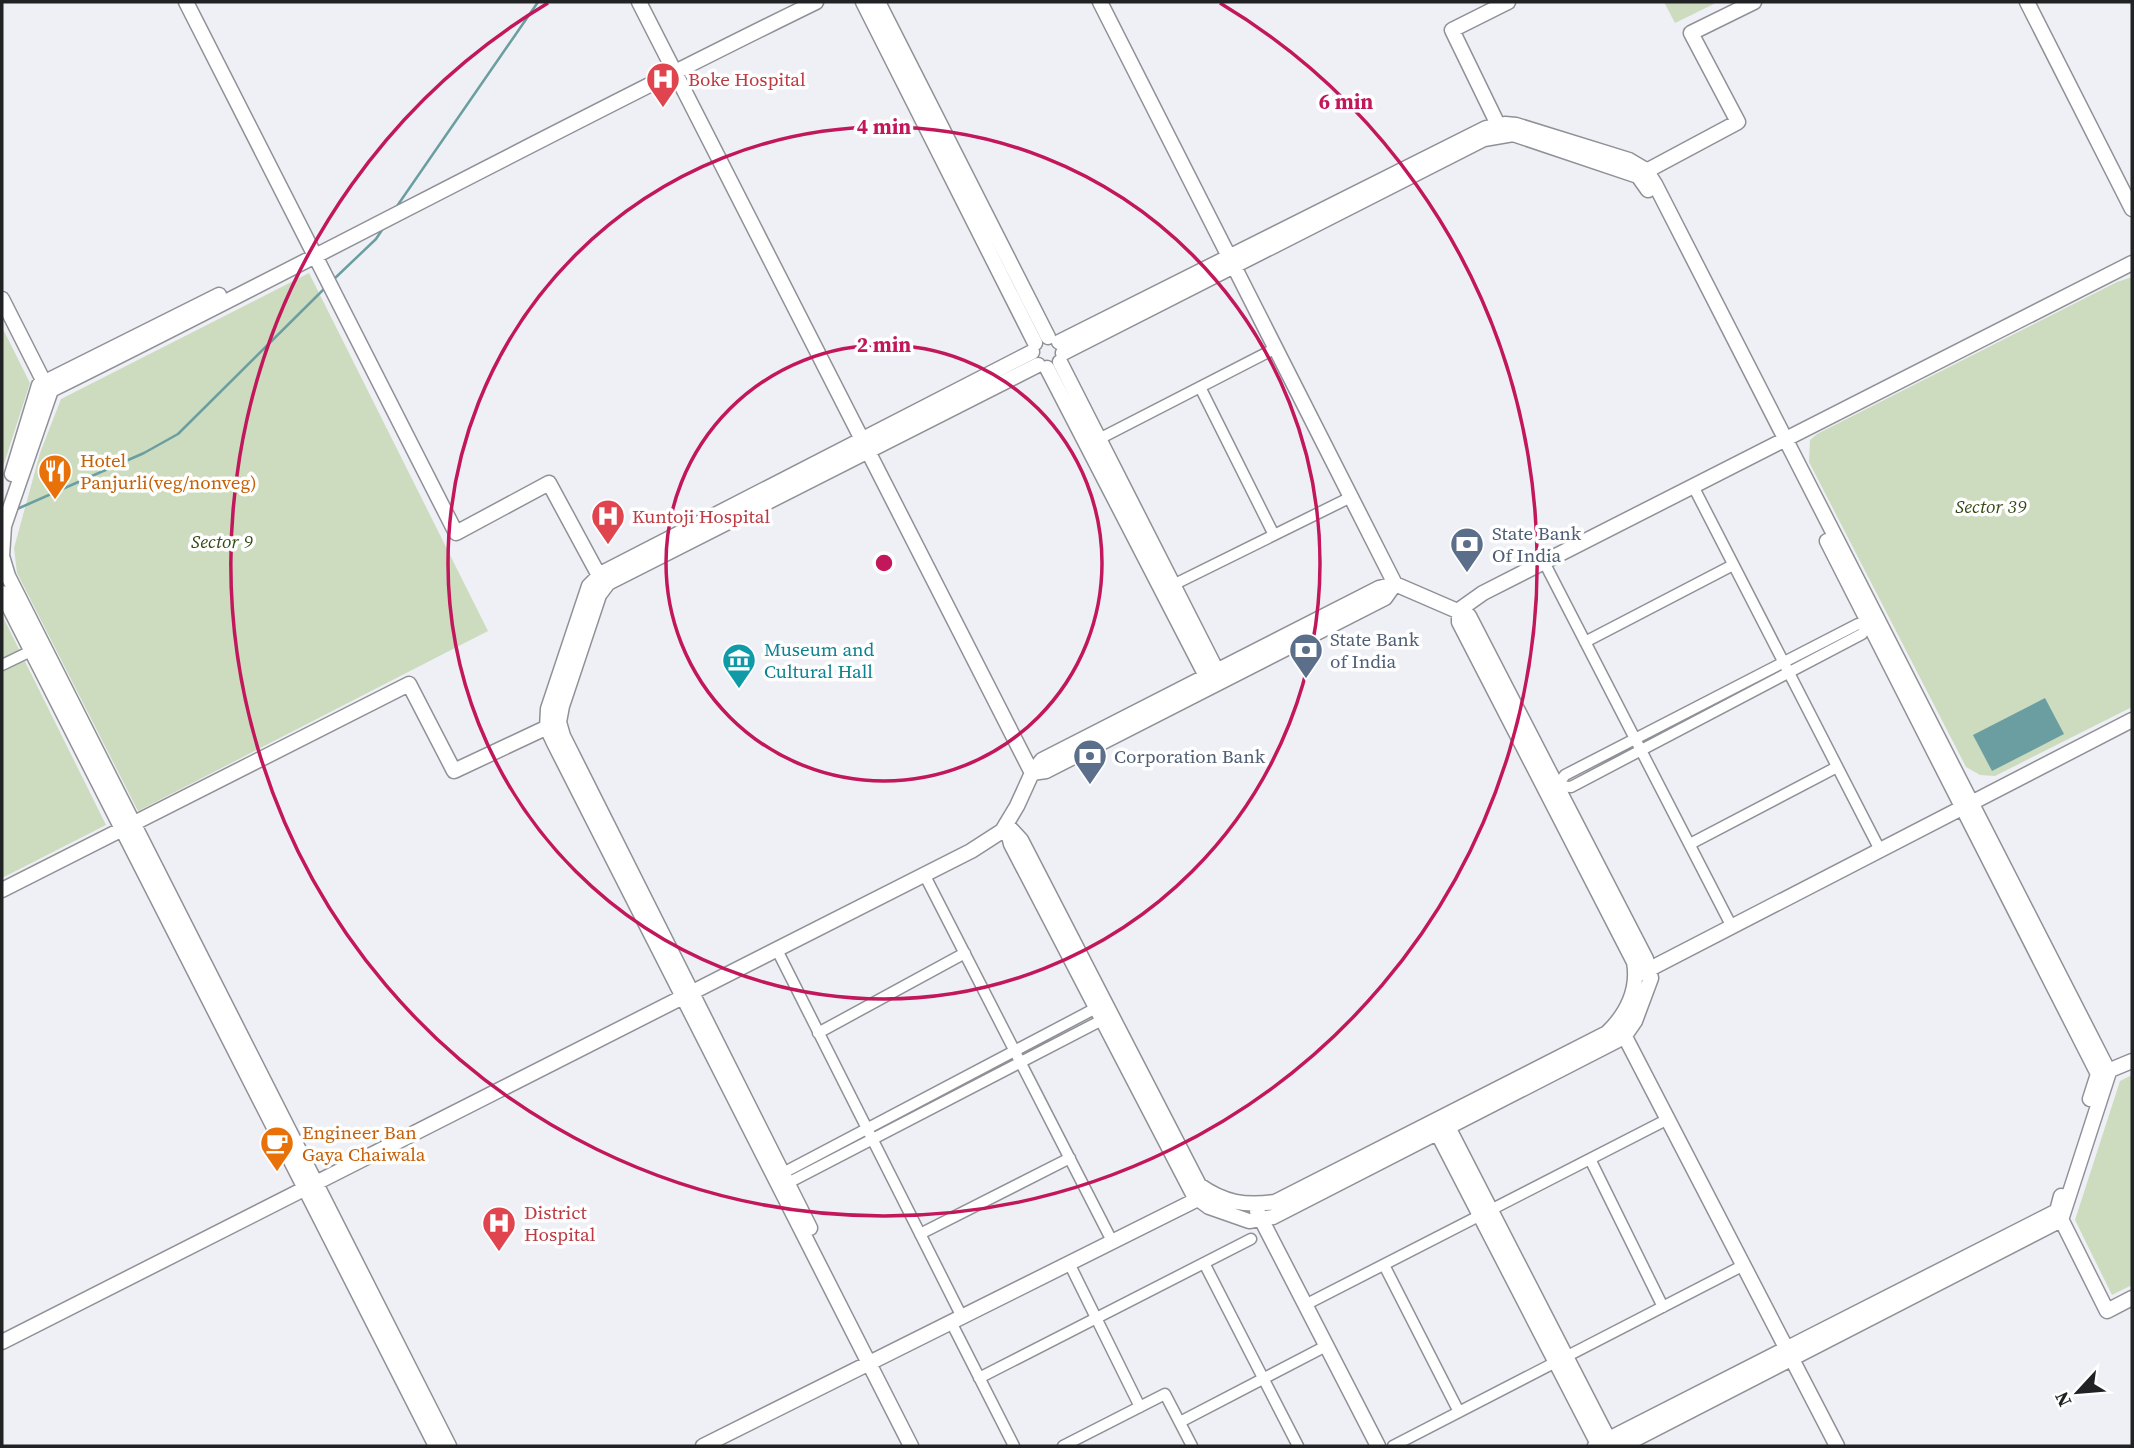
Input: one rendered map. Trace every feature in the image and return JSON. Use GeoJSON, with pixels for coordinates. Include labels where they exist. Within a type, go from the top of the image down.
{"type":"FeatureCollection","features":[{"type":"Feature","properties":{"kind":"street"},"geometry":{"type":"LineString","coordinates":[[2,890],[409,684],[454,771],[553,725],[562,706],[602,582],[549,483],[456,533],[186,2]]}},
{"type":"Feature","properties":{"kind":"street"},"geometry":{"type":"LineString","coordinates":[[639,2],[1032,773]]}},
{"type":"Feature","properties":{"kind":"street"},"geometry":{"type":"LineString","coordinates":[[436,1446],[310,1186],[128,827],[8,576],[2,555],[6,506],[48,386],[314,253],[370,229],[406,205],[794,2]]}},
{"type":"Feature","properties":{"kind":"street"},"geometry":{"type":"LineString","coordinates":[[673,67],[816,2]]}},
{"type":"Feature","properties":{"kind":"street"},"geometry":{"type":"LineString","coordinates":[[863,2],[1048,353],[1214,677]]}},
{"type":"Feature","properties":{"kind":"street"},"geometry":{"type":"LineString","coordinates":[[878,2],[1048,353],[1099,439],[1174,585],[1214,677]]}},
{"type":"Feature","properties":{"kind":"street"},"geometry":{"type":"LineString","coordinates":[[1100,2],[1395,584]]}},
{"type":"Feature","properties":{"kind":"street"},"geometry":{"type":"LineString","coordinates":[[1500,130],[1452,30],[1508,2]]}},
{"type":"Feature","properties":{"kind":"street"},"geometry":{"type":"LineString","coordinates":[[1642,173],[1738,122],[1691,33],[1754,2]]}},
{"type":"Feature","properties":{"kind":"street"},"geometry":{"type":"LineString","coordinates":[[2027,2],[2132,209]]}},
{"type":"Feature","properties":{"kind":"street"},"geometry":{"type":"LineString","coordinates":[[2037,2],[2132,188]]}},
{"type":"Feature","properties":{"kind":"street"},"geometry":{"type":"LineString","coordinates":[[602,582],[608,583],[866,446],[1232,261],[1486,128],[1500,130],[1516,125],[1629,160],[1655,184],[1870,624],[1968,805]]}},
{"type":"Feature","properties":{"kind":"street"},"geometry":{"type":"LineString","coordinates":[[314,253],[381,213],[406,205]]}},
{"type":"Feature","properties":{"kind":"street"},"geometry":{"type":"LineString","coordinates":[[1459,610],[1483,593],[2132,263]]}},
{"type":"Feature","properties":{"kind":"street"},"geometry":{"type":"LineString","coordinates":[[2,299],[48,386]]}},
{"type":"Feature","properties":{"kind":"street"},"geometry":{"type":"LineString","coordinates":[[1099,439],[1276,348]]}},
{"type":"Feature","properties":{"kind":"street"},"geometry":{"type":"LineString","coordinates":[[1200,387],[1274,535]]}},
{"type":"Feature","properties":{"kind":"street"},"geometry":{"type":"LineString","coordinates":[[1782,441],[2104,1073],[2059,1215],[2106,1311],[2132,1298]]}},
{"type":"Feature","properties":{"kind":"street"},"geometry":{"type":"LineString","coordinates":[[1693,486],[1880,850]]}},
{"type":"Feature","properties":{"kind":"street"},"geometry":{"type":"LineString","coordinates":[[1174,585],[1351,497]]}},
{"type":"Feature","properties":{"kind":"street"},"geometry":{"type":"LineString","coordinates":[[1544,562],[1732,927]]}},
{"type":"Feature","properties":{"kind":"street"},"geometry":{"type":"LineString","coordinates":[[1585,642],[1733,565]]}},
{"type":"Feature","properties":{"kind":"street"},"geometry":{"type":"LineString","coordinates":[[1006,824],[1021,839],[1209,1207],[1249,1221],[1273,1217],[1607,1033],[1621,1020],[1642,973],[1646,959],[1469,616],[1395,584],[1379,587],[1046,771],[1032,773]]}},
{"type":"Feature","properties":{"kind":"street"},"geometry":{"type":"LineString","coordinates":[[2,593],[31,652],[128,827]]}},
{"type":"Feature","properties":{"kind":"street"},"geometry":{"type":"LineString","coordinates":[[1006,824],[1011,844],[1194,1196],[1202,1194],[1254,1205],[1275,1202],[1441,1126],[1625,1037],[1635,1021],[1651,978],[1642,973],[1634,962],[1459,622],[1459,610]]}},
{"type":"Feature","properties":{"kind":"street"},"geometry":{"type":"LineString","coordinates":[[1557,786],[1571,787],[1786,668],[1858,624],[1870,624]]}},
{"type":"Feature","properties":{"kind":"street"},"geometry":{"type":"LineString","coordinates":[[2,665],[31,652]]}},
{"type":"Feature","properties":{"kind":"street"},"geometry":{"type":"LineString","coordinates":[[1557,786],[1565,775],[1786,668]]}},
{"type":"Feature","properties":{"kind":"street"},"geometry":{"type":"LineString","coordinates":[[1642,973],[2132,720]]}},
{"type":"Feature","properties":{"kind":"street"},"geometry":{"type":"LineString","coordinates":[[553,725],[569,748],[687,996],[873,1362],[911,1446]]}},
{"type":"Feature","properties":{"kind":"street"},"geometry":{"type":"LineString","coordinates":[[1690,845],[1837,767]]}},
{"type":"Feature","properties":{"kind":"street"},"geometry":{"type":"LineString","coordinates":[[2,1342],[971,851],[1002,831],[1032,773]]}},
{"type":"Feature","properties":{"kind":"street"},"geometry":{"type":"LineString","coordinates":[[924,874],[1112,1241]]}},
{"type":"Feature","properties":{"kind":"street"},"geometry":{"type":"LineString","coordinates":[[777,950],[920,1234],[979,1377],[1014,1446]]}},
{"type":"Feature","properties":{"kind":"street"},"geometry":{"type":"LineString","coordinates":[[818,1033],[965,953]]}},
{"type":"Feature","properties":{"kind":"street"},"geometry":{"type":"LineString","coordinates":[[782,1180],[870,1134],[1021,1062],[1099,1014]]}},
{"type":"Feature","properties":{"kind":"street"},"geometry":{"type":"LineString","coordinates":[[870,1134],[1014,1051],[1099,1014]]}},
{"type":"Feature","properties":{"kind":"street"},"geometry":{"type":"LineString","coordinates":[[1617,1023],[1837,1446]]}},
{"type":"Feature","properties":{"kind":"street"},"geometry":{"type":"LineString","coordinates":[[2104,1073],[2132,1060]]}},
{"type":"Feature","properties":{"kind":"street"},"geometry":{"type":"LineString","coordinates":[[1305,1305],[1668,1119]]}},
{"type":"Feature","properties":{"kind":"street"},"geometry":{"type":"LineString","coordinates":[[1441,1126],[1602,1445],[1789,1354],[2059,1215]]}},
{"type":"Feature","properties":{"kind":"street"},"geometry":{"type":"LineString","coordinates":[[920,1234],[1070,1158]]}},
{"type":"Feature","properties":{"kind":"street"},"geometry":{"type":"LineString","coordinates":[[1590,1159],[1663,1307]]}},
{"type":"Feature","properties":{"kind":"street"},"geometry":{"type":"LineString","coordinates":[[310,1186],[449,1446]]}},
{"type":"Feature","properties":{"kind":"street"},"geometry":{"type":"LineString","coordinates":[[703,1446],[1202,1194]]}},
{"type":"Feature","properties":{"kind":"street"},"geometry":{"type":"LineString","coordinates":[[1254,1205],[1378,1446]]}},
{"type":"Feature","properties":{"kind":"street"},"geometry":{"type":"LineString","coordinates":[[979,1377],[1251,1239]]}},
{"type":"Feature","properties":{"kind":"street"},"geometry":{"type":"LineString","coordinates":[[1069,1263],[1140,1407]]}},
{"type":"Feature","properties":{"kind":"street"},"geometry":{"type":"LineString","coordinates":[[1205,1263],[1298,1446]]}},
{"type":"Feature","properties":{"kind":"street"},"geometry":{"type":"LineString","coordinates":[[1384,1265],[1459,1412]]}},
{"type":"Feature","properties":{"kind":"street"},"geometry":{"type":"LineString","coordinates":[[1393,1446],[1744,1265]]}},
{"type":"Feature","properties":{"kind":"street"},"geometry":{"type":"LineString","coordinates":[[1180,1422],[1326,1346]]}},
{"type":"Feature","properties":{"kind":"street"},"geometry":{"type":"LineString","coordinates":[[1622,1446],[1789,1354]]}},
{"type":"Feature","properties":{"kind":"street"},"geometry":{"type":"LineString","coordinates":[[873,1362],[921,1446]]}},
{"type":"Feature","properties":{"kind":"street"},"geometry":{"type":"LineString","coordinates":[[1063,1446],[1166,1394],[1192,1446]]}},
{"type":"Feature","properties":{"kind":"green space"},"geometry":{"type":"Polygon","coordinates":[[[1664,2],[1718,2],[1675,23],[1664,2]]]}},
{"type":"Feature","properties":{"kind":"green space","name":"Sector 9"},"geometry":{"type":"Polygon","coordinates":[[[309,273],[488,631],[138,811],[17,573],[14,548],[40,453],[61,399],[309,273]]]}},
{"type":"Feature","properties":{"kind":"green space","name":"Sector 39"},"geometry":{"type":"Polygon","coordinates":[[[2132,277],[2132,707],[1995,776],[1980,775],[1966,767],[1809,462],[1810,440],[1817,434],[2117,282],[2132,277]]]}},
{"type":"Feature","properties":{"kind":"green space"},"geometry":{"type":"Polygon","coordinates":[[[2,327],[30,383],[2,470],[2,327]]]}},
{"type":"Feature","properties":{"kind":"green space"},"geometry":{"type":"Polygon","coordinates":[[[2,615],[106,825],[2,878],[2,615]]]}},
{"type":"Feature","properties":{"kind":"green space"},"geometry":{"type":"Polygon","coordinates":[[[2132,1075],[2132,1285],[2112,1295],[2075,1220],[2120,1081],[2132,1075]]]}},
{"type":"Feature","properties":{"kind":"water"},"geometry":{"type":"Polygon","coordinates":[[[2045,698],[2064,734],[1992,771],[1973,735],[2045,698]]]}},
{"type":"Feature","properties":{"kind":"waterway"},"geometry":{"type":"LineString","coordinates":[[395,209],[538,2]]}},
{"type":"Feature","properties":{"kind":"waterway"},"geometry":{"type":"LineString","coordinates":[[333,280],[376,239],[384,227]]}},
{"type":"Feature","properties":{"kind":"waterway"},"geometry":{"type":"LineString","coordinates":[[15,510],[144,453],[178,434],[326,287]]}},
{"type":"Feature","properties":{"kind":"place","name":"Boke Hospital"},"geometry":{"type":"Point","coordinates":[663,109]}},
{"type":"Feature","properties":{"kind":"place","name":"Hotel Panjurli(veg/nonveg)"},"geometry":{"type":"Point","coordinates":[55,501]}},
{"type":"Feature","properties":{"kind":"place","name":"Kuntoji Hospital"},"geometry":{"type":"Point","coordinates":[608,546]}},
{"type":"Feature","properties":{"kind":"place","name":"State Bank Of India"},"geometry":{"type":"Point","coordinates":[1467,574]}},
{"type":"Feature","properties":{"kind":"place","name":"State Bank of India"},"geometry":{"type":"Point","coordinates":[1306,680]}},
{"type":"Feature","properties":{"kind":"place","name":"Museum and Cultural Hall"},"geometry":{"type":"Point","coordinates":[739,690]}},
{"type":"Feature","properties":{"kind":"place","name":"Corporation Bank"},"geometry":{"type":"Point","coordinates":[1090,786]}},
{"type":"Feature","properties":{"kind":"place","name":"Engineer Ban Gaya Chaiwala"},"geometry":{"type":"Point","coordinates":[277,1173]}},
{"type":"Feature","properties":{"kind":"place","name":"District Hospital"},"geometry":{"type":"Point","coordinates":[499,1253]}}]}
